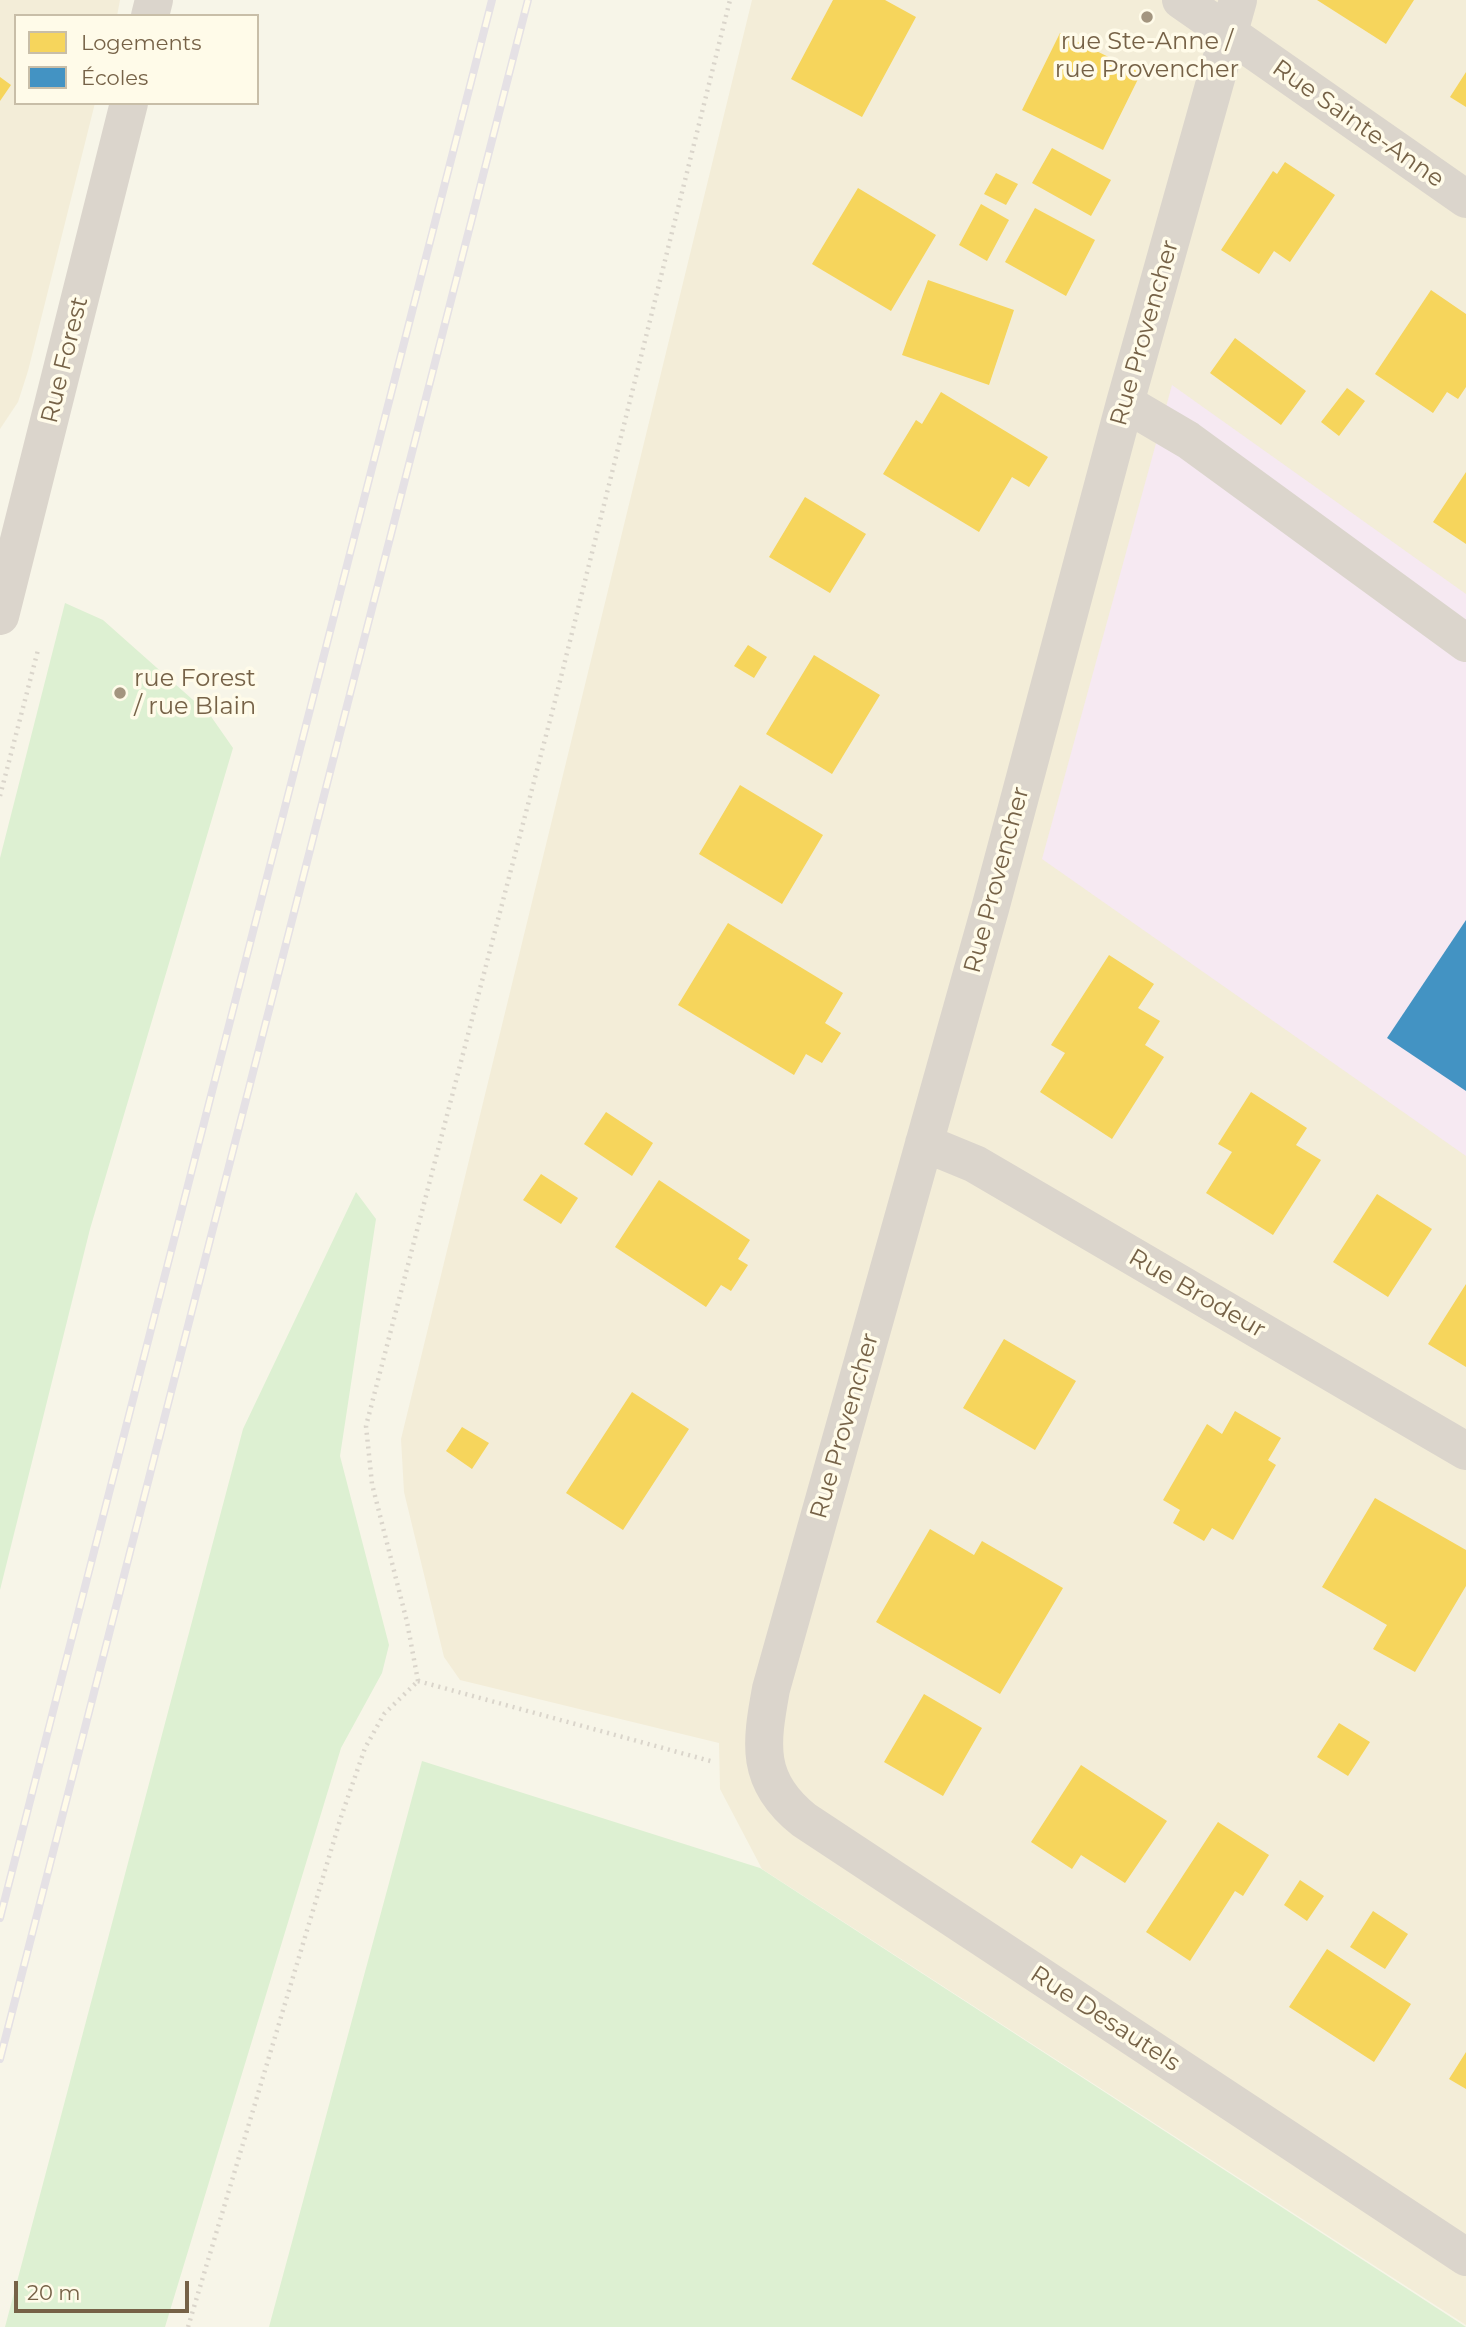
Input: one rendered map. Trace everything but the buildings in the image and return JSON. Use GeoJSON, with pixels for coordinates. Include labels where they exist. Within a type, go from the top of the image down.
{"type":"FeatureCollection","features":[{"type":"Feature","properties":{"kind":"street","name":"Rue Sainte-Anne"},"geometry":{"type":"LineString","coordinates":[[1181,0],[1233,16],[1466,199]]}},
{"type":"Feature","properties":{"kind":"street","name":"Rue Provencher"},"geometry":{"type":"LineString","coordinates":[[764,1761],[764,1726],[771,1689],[924,1143],[1233,16]]}},
{"type":"Feature","properties":{"kind":"street","name":"Rue Forest"},"geometry":{"type":"LineString","coordinates":[[0,616],[11,528],[128,105]]}},
{"type":"Feature","properties":{"kind":"street"},"geometry":{"type":"LineString","coordinates":[[1125,403],[1188,440],[1466,643]]}},
{"type":"Feature","properties":{"kind":"street","name":"Rue Brodeur"},"geometry":{"type":"LineString","coordinates":[[924,1143],[975,1164],[1466,1451]]}},
{"type":"Feature","properties":{"kind":"street","name":"Rue Desautels"},"geometry":{"type":"LineString","coordinates":[[764,1761],[778,1795],[804,1820],[1466,2257]]}},
{"type":"Feature","properties":{"kind":"path"},"geometry":{"type":"LineString","coordinates":[[418,1681],[407,1622],[368,1465],[366,1441],[369,1410],[555,701],[730,0]]}},
{"type":"Feature","properties":{"kind":"path"},"geometry":{"type":"LineString","coordinates":[[0,796],[42,639]]}},
{"type":"Feature","properties":{"kind":"path"},"geometry":{"type":"LineString","coordinates":[[418,1681],[715,1762]]}},
{"type":"Feature","properties":{"kind":"path"},"geometry":{"type":"LineString","coordinates":[[188,2327],[337,1830],[365,1748],[384,1714],[418,1681]]}},
{"type":"Feature","properties":{"kind":"shaded area"},"geometry":{"type":"Polygon","coordinates":[[[0,0],[120,0],[117,14],[14,14],[14,105],[94,105],[28,371],[18,402],[0,429],[0,0]]]}},
{"type":"Feature","properties":{"kind":"shaded area"},"geometry":{"type":"Polygon","coordinates":[[[752,0],[1466,0],[1466,2325],[762,1869],[720,1789],[719,1743],[460,1680],[444,1657],[404,1492],[401,1439],[752,0]]]}},
{"type":"Feature","properties":{"kind":"shaded area"},"geometry":{"type":"Polygon","coordinates":[[[1172,385],[1466,594],[1466,1156],[1042,859],[1172,385]]]}},
{"type":"Feature","properties":{"kind":"green space"},"geometry":{"type":"Polygon","coordinates":[[[65,603],[103,620],[210,715],[233,748],[90,1229],[0,1590],[0,858],[65,603]]]}},
{"type":"Feature","properties":{"kind":"green space"},"geometry":{"type":"Polygon","coordinates":[[[356,1192],[376,1219],[340,1456],[389,1645],[382,1673],[341,1748],[165,2327],[5,2327],[243,1429],[356,1192]]]}},
{"type":"Feature","properties":{"kind":"green space"},"geometry":{"type":"Polygon","coordinates":[[[422,1761],[760,1868],[1466,2327],[269,2327],[422,1761]]]}},
{"type":"Feature","properties":{"kind":"railway"},"geometry":{"type":"LineString","coordinates":[[0,1918],[492,0]]}},
{"type":"Feature","properties":{"kind":"railway"},"geometry":{"type":"LineString","coordinates":[[0,2059],[528,0]]}},
{"type":"Feature","properties":{"kind":"place","name":"rue Ste-Anne / rue Provencher"},"geometry":{"type":"Point","coordinates":[1147,17]}},
{"type":"Feature","properties":{"kind":"place","name":"rue Forest / rue Blain"},"geometry":{"type":"Point","coordinates":[120,693]}}]}
